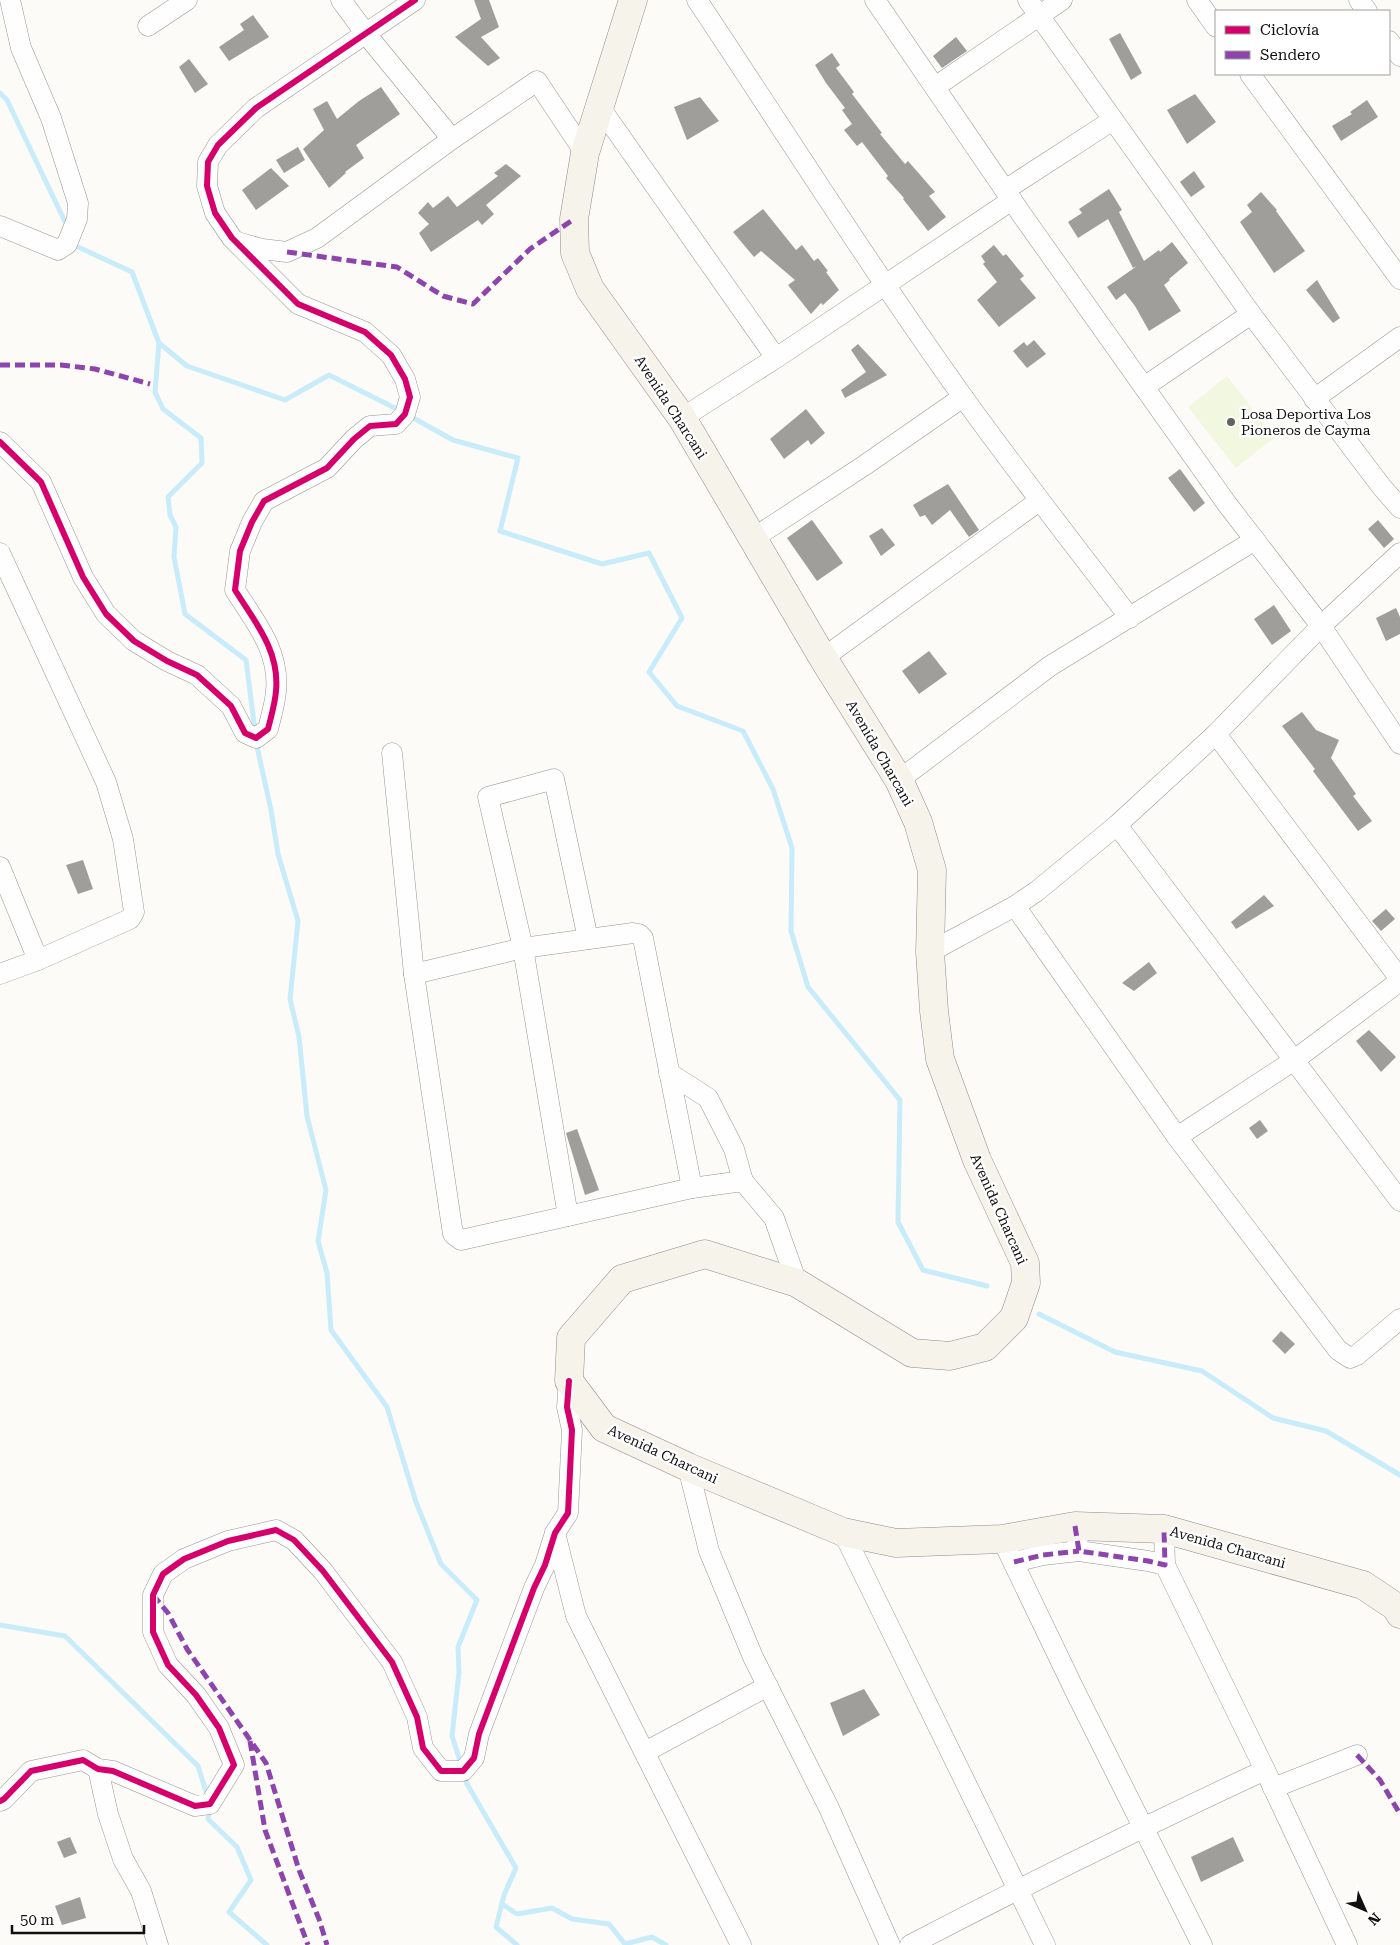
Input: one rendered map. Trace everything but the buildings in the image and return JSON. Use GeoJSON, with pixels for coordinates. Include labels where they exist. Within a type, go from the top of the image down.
{"type":"FeatureCollection","features":[{"type":"Feature","properties":{"kind":"main road","name":"Avenida Charcani"},"geometry":{"type":"LineString","coordinates":[[633,0],[585,153],[574,219],[575,253],[590,289],[682,418],[823,658],[898,780],[918,822],[932,870],[930,952],[934,1011],[940,1058],[977,1160],[1025,1263],[1026,1283],[1014,1318],[985,1348],[950,1356],[912,1353],[797,1283],[705,1254],[622,1279],[571,1338],[569,1381],[604,1428],[688,1467],[844,1532],[896,1543],[1008,1550],[1077,1539],[1164,1529],[1363,1586],[1396,1607],[1400,1614]]}},
{"type":"Feature","properties":{"kind":"street"},"geometry":{"type":"LineString","coordinates":[[0,226],[58,250],[67,244],[77,219],[78,203],[51,118],[22,48],[10,0]]}},
{"type":"Feature","properties":{"kind":"street"},"geometry":{"type":"LineString","coordinates":[[148,26],[187,0]]}},
{"type":"Feature","properties":{"kind":"street"},"geometry":{"type":"LineString","coordinates":[[341,0],[366,34],[452,140]]}},
{"type":"Feature","properties":{"kind":"street"},"geometry":{"type":"LineString","coordinates":[[0,442],[41,482],[83,577],[106,614],[134,641],[167,661],[197,675],[231,706],[245,733],[256,738],[268,729],[276,691],[275,664],[266,637],[235,590],[240,551],[246,536],[264,501],[327,468],[354,439],[370,426],[396,424],[406,414],[410,397],[405,379],[391,355],[365,332],[298,304],[236,242],[215,213],[207,186],[208,162],[218,145],[256,108],[415,0]]}},
{"type":"Feature","properties":{"kind":"street"},"geometry":{"type":"LineString","coordinates":[[697,0],[884,284],[963,397],[1130,618]]}},
{"type":"Feature","properties":{"kind":"street"},"geometry":{"type":"LineString","coordinates":[[874,0],[1008,195],[1144,386],[1255,540],[1321,626],[1400,744]]}},
{"type":"Feature","properties":{"kind":"street"},"geometry":{"type":"LineString","coordinates":[[935,88],[1034,8],[1062,0]]}},
{"type":"Feature","properties":{"kind":"street"},"geometry":{"type":"LineString","coordinates":[[1197,0],[1215,26]]}},
{"type":"Feature","properties":{"kind":"street"},"geometry":{"type":"LineString","coordinates":[[1034,8],[1251,314],[1380,486],[1400,508]]}},
{"type":"Feature","properties":{"kind":"street"},"geometry":{"type":"LineString","coordinates":[[1390,42],[1400,56]]}},
{"type":"Feature","properties":{"kind":"street"},"geometry":{"type":"LineString","coordinates":[[1251,75],[1400,279]]}},
{"type":"Feature","properties":{"kind":"street"},"geometry":{"type":"LineString","coordinates":[[236,242],[262,249],[287,252],[317,238],[537,81],[585,153]]}},
{"type":"Feature","properties":{"kind":"street"},"geometry":{"type":"LineString","coordinates":[[599,106],[776,358]]}},
{"type":"Feature","properties":{"kind":"street"},"geometry":{"type":"LineString","coordinates":[[682,418],[776,358],[884,284],[1113,120]]}},
{"type":"Feature","properties":{"kind":"street"},"geometry":{"type":"LineString","coordinates":[[1144,386],[1251,314]]}},
{"type":"Feature","properties":{"kind":"street"},"geometry":{"type":"LineString","coordinates":[[1314,399],[1400,337]]}},
{"type":"Feature","properties":{"kind":"street"},"geometry":{"type":"LineString","coordinates":[[752,538],[865,466],[963,397]]}},
{"type":"Feature","properties":{"kind":"street"},"geometry":{"type":"LineString","coordinates":[[823,658],[1040,500]]}},
{"type":"Feature","properties":{"kind":"street"},"geometry":{"type":"LineString","coordinates":[[898,780],[1050,666],[1255,540]]}},
{"type":"Feature","properties":{"kind":"street"},"geometry":{"type":"LineString","coordinates":[[930,952],[1015,906],[1037,891],[1117,825],[1216,734],[1321,626],[1400,553]]}},
{"type":"Feature","properties":{"kind":"street"},"geometry":{"type":"LineString","coordinates":[[0,554],[106,782],[123,839],[134,903],[134,912],[130,919],[38,960],[0,974]]}},
{"type":"Feature","properties":{"kind":"street"},"geometry":{"type":"LineString","coordinates":[[1177,1137],[1293,1061],[1400,980],[1216,734]]}},
{"type":"Feature","properties":{"kind":"street"},"geometry":{"type":"LineString","coordinates":[[392,753],[414,974],[453,1234],[461,1240],[692,1188],[744,1181]]}},
{"type":"Feature","properties":{"kind":"street"},"geometry":{"type":"LineString","coordinates":[[568,1216],[523,948],[488,796],[554,779],[588,939]]}},
{"type":"Feature","properties":{"kind":"street"},"geometry":{"type":"LineString","coordinates":[[1117,825],[1400,1201]]}},
{"type":"Feature","properties":{"kind":"street"},"geometry":{"type":"LineString","coordinates":[[0,867],[38,960]]}},
{"type":"Feature","properties":{"kind":"street"},"geometry":{"type":"LineString","coordinates":[[1015,906],[1177,1137],[1338,1350],[1350,1358],[1357,1355],[1400,1319]]}},
{"type":"Feature","properties":{"kind":"street"},"geometry":{"type":"LineString","coordinates":[[414,974],[523,948],[633,932],[639,934],[643,938],[692,1188]]}},
{"type":"Feature","properties":{"kind":"street"},"geometry":{"type":"LineString","coordinates":[[669,1074],[708,1098],[734,1149],[744,1181],[774,1218],[797,1283]]}},
{"type":"Feature","properties":{"kind":"street"},"geometry":{"type":"LineString","coordinates":[[0,1801],[31,1770],[82,1760],[98,1769],[113,1771],[195,1806],[210,1804],[234,1765],[219,1728],[196,1694],[168,1665],[153,1632],[154,1595],[163,1574],[184,1559],[228,1541],[276,1530],[294,1540],[323,1571],[392,1662],[417,1717],[423,1748],[441,1771],[463,1771],[474,1758],[479,1734],[555,1533],[568,1513],[572,1430],[567,1407],[569,1381]]}},
{"type":"Feature","properties":{"kind":"street"},"geometry":{"type":"LineString","coordinates":[[688,1467],[709,1550],[753,1657],[829,1808],[890,1945]]}},
{"type":"Feature","properties":{"kind":"street"},"geometry":{"type":"LineString","coordinates":[[1164,1529],[1165,1565],[1347,1945]]}},
{"type":"Feature","properties":{"kind":"street"},"geometry":{"type":"LineString","coordinates":[[844,1532],[1045,1945]]}},
{"type":"Feature","properties":{"kind":"street"},"geometry":{"type":"LineString","coordinates":[[555,1533],[576,1616],[741,1945]]}},
{"type":"Feature","properties":{"kind":"street"},"geometry":{"type":"LineString","coordinates":[[1077,1539],[1165,1565]]}},
{"type":"Feature","properties":{"kind":"street"},"geometry":{"type":"LineString","coordinates":[[1008,1550],[1075,1691],[1202,1945]]}},
{"type":"Feature","properties":{"kind":"street"},"geometry":{"type":"LineString","coordinates":[[644,1752],[768,1686]]}},
{"type":"Feature","properties":{"kind":"street"},"geometry":{"type":"LineString","coordinates":[[910,1945],[1017,1889],[1143,1827],[1269,1779],[1357,1755]]}},
{"type":"Feature","properties":{"kind":"street"},"geometry":{"type":"LineString","coordinates":[[98,1769],[108,1814],[123,1859],[141,1892],[158,1945]]}},
{"type":"Feature","properties":{"kind":"green space","name":"Losa Deportiva Los Pioneros de Cayma"},"geometry":{"type":"Polygon","coordinates":[[[1227,376],[1275,437],[1236,468],[1188,407],[1227,376]]]}},
{"type":"Feature","properties":{"kind":"waterway"},"geometry":{"type":"LineString","coordinates":[[0,93],[7,100],[67,226]]}},
{"type":"Feature","properties":{"kind":"waterway"},"geometry":{"type":"LineString","coordinates":[[74,241],[76,246],[132,272],[159,343],[187,366],[285,400],[329,375],[401,411]]}},
{"type":"Feature","properties":{"kind":"waterway"},"geometry":{"type":"LineString","coordinates":[[159,343],[155,392],[163,409],[201,438],[202,463],[168,497],[170,515],[176,527],[174,557],[185,614],[246,660],[255,731]]}},
{"type":"Feature","properties":{"kind":"waterway"},"geometry":{"type":"LineString","coordinates":[[408,415],[453,440],[518,458],[500,531],[602,564],[649,553],[682,618],[649,672],[677,706],[743,731],[773,789],[792,848],[791,931],[808,987],[900,1100],[898,1222],[923,1270],[987,1286]]}},
{"type":"Feature","properties":{"kind":"waterway"},"geometry":{"type":"LineString","coordinates":[[256,742],[271,810],[278,854],[298,921],[290,999],[299,1037],[307,1116],[326,1190],[318,1241],[327,1273],[331,1330],[387,1407],[416,1502],[441,1564],[477,1600],[458,1647],[459,1672],[452,1736],[461,1764]]}},
{"type":"Feature","properties":{"kind":"waterway"},"geometry":{"type":"LineString","coordinates":[[1039,1314],[1115,1352],[1202,1371],[1273,1418],[1326,1431],[1400,1475]]}},
{"type":"Feature","properties":{"kind":"waterway"},"geometry":{"type":"LineString","coordinates":[[0,1625],[65,1636],[198,1766],[208,1798]]}},
{"type":"Feature","properties":{"kind":"waterway"},"geometry":{"type":"LineString","coordinates":[[464,1774],[467,1784],[516,1868],[504,1895],[496,1927],[517,1945]]}},
{"type":"Feature","properties":{"kind":"waterway"},"geometry":{"type":"LineString","coordinates":[[209,1808],[208,1819],[237,1847],[251,1880],[229,1912],[267,1945]]}},
{"type":"Feature","properties":{"kind":"waterway"},"geometry":{"type":"LineString","coordinates":[[502,1904],[517,1914],[552,1908],[572,1919],[609,1924],[625,1944],[652,1937],[666,1945]]}},
{"type":"Feature","properties":{"kind":"marked path"},"geometry":{"type":"LineString","coordinates":[[287,252],[397,267],[443,296],[473,304],[530,249],[574,219]]}},
{"type":"Feature","properties":{"kind":"marked path"},"geometry":{"type":"LineString","coordinates":[[0,365],[61,365],[95,369],[150,384]]}},
{"type":"Feature","properties":{"kind":"marked path"},"geometry":{"type":"LineString","coordinates":[[1075,1526],[1079,1551],[1165,1565],[1164,1529]]}},
{"type":"Feature","properties":{"kind":"marked path"},"geometry":{"type":"LineString","coordinates":[[1014,1562],[1043,1555],[1079,1551]]}},
{"type":"Feature","properties":{"kind":"marked path"},"geometry":{"type":"LineString","coordinates":[[153,1595],[168,1613],[187,1649],[266,1763],[299,1870],[319,1919],[327,1945]]}},
{"type":"Feature","properties":{"kind":"marked path"},"geometry":{"type":"LineString","coordinates":[[250,1741],[265,1830],[308,1945]]}},
{"type":"Feature","properties":{"kind":"marked path"},"geometry":{"type":"LineString","coordinates":[[1357,1755],[1380,1780],[1400,1814]]}},
{"type":"Feature","properties":{"kind":"cycle path"},"geometry":{"type":"LineString","coordinates":[[0,442],[41,482],[83,577],[106,614],[134,641],[167,661],[197,675],[231,706],[245,733],[256,738],[268,729],[276,691],[274,663],[258,625],[235,590],[240,551],[252,522],[264,501],[327,468],[354,439],[370,426],[396,424],[405,414],[410,397],[405,379],[391,355],[365,332],[298,304],[232,238],[215,213],[207,186],[208,162],[218,145],[256,108],[415,0]]}},
{"type":"Feature","properties":{"kind":"cycle path"},"geometry":{"type":"LineString","coordinates":[[0,1801],[31,1771],[83,1760],[98,1769],[113,1771],[195,1806],[210,1804],[234,1765],[219,1728],[196,1695],[168,1665],[153,1632],[153,1595],[163,1574],[184,1559],[228,1541],[276,1530],[294,1540],[323,1571],[392,1662],[417,1717],[423,1748],[441,1771],[463,1771],[474,1758],[479,1734],[534,1588],[545,1565],[555,1533],[568,1513],[572,1430],[567,1407],[569,1381]]}},
{"type":"Feature","properties":{"kind":"place","name":"Losa Deportiva Los Pioneros de Cayma"},"geometry":{"type":"Point","coordinates":[1231,422]}}]}
